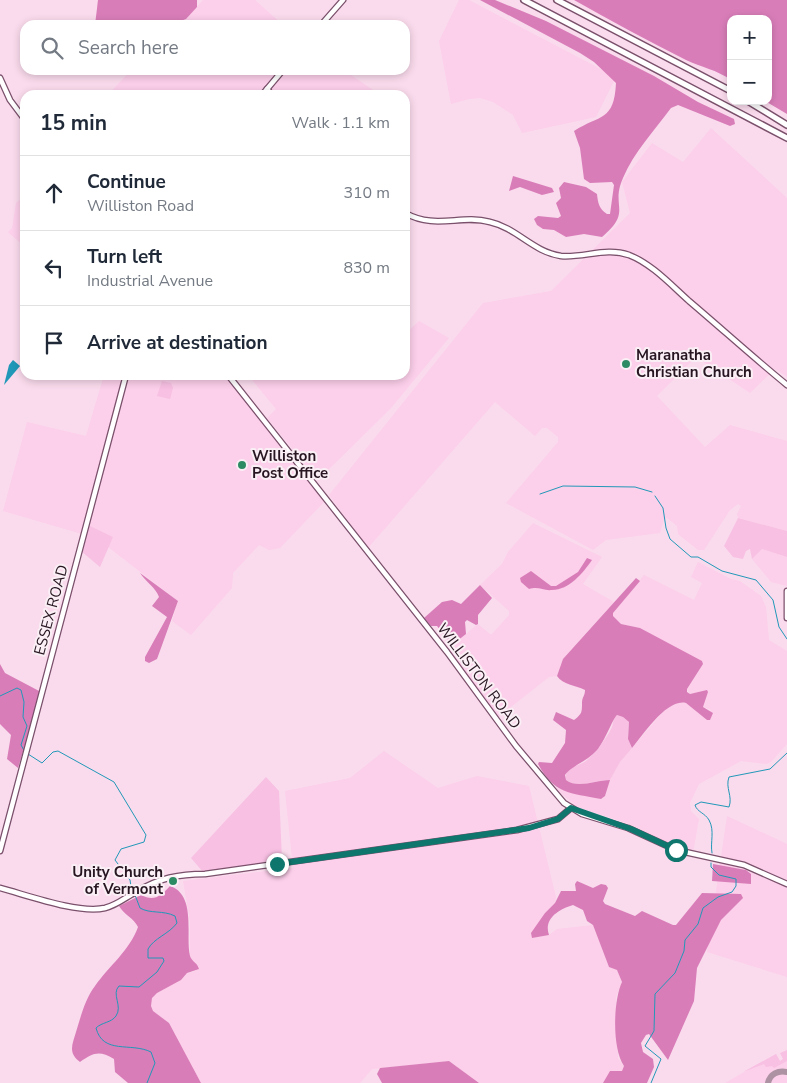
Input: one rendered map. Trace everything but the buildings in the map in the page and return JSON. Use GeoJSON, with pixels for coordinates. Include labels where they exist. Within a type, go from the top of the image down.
{"type":"FeatureCollection","features":[{"type":"Feature","properties":{"kind":"highway"},"geometry":{"type":"LineString","coordinates":[[524,0],[787,138]]}},
{"type":"Feature","properties":{"kind":"highway"},"geometry":{"type":"LineString","coordinates":[[557,0],[727,89]]}},
{"type":"Feature","properties":{"kind":"highway"},"geometry":{"type":"LineString","coordinates":[[754,105],[787,125]]}},
{"type":"Feature","properties":{"kind":"main road"},"geometry":{"type":"LineString","coordinates":[[325,20],[343,0]]}},
{"type":"Feature","properties":{"kind":"main road"},"geometry":{"type":"LineString","coordinates":[[267,90],[279,75]]}},
{"type":"Feature","properties":{"kind":"main road"},"geometry":{"type":"LineString","coordinates":[[0,78],[20,113]]}},
{"type":"Feature","properties":{"kind":"main road"},"geometry":{"type":"LineString","coordinates":[[410,215],[432,222],[473,219],[492,222],[512,231],[536,248],[554,254],[572,256],[605,252],[633,257],[657,273],[787,385]]}},
{"type":"Feature","properties":{"kind":"main road","name":"ESSEX ROAD"},"geometry":{"type":"LineString","coordinates":[[0,851],[125,380]]}},
{"type":"Feature","properties":{"kind":"main road","name":"WILLISTON ROAD"},"geometry":{"type":"LineString","coordinates":[[232,380],[448,652],[516,746],[560,798],[571,808],[631,829],[681,852],[744,865],[787,884]]}},
{"type":"Feature","properties":{"kind":"main road"},"geometry":{"type":"LineString","coordinates":[[787,591],[787,618]]}},
{"type":"Feature","properties":{"kind":"main road"},"geometry":{"type":"LineString","coordinates":[[0,888],[65,904],[93,909],[106,908],[138,890],[174,875],[205,874],[529,828],[558,819],[571,808]]}},
{"type":"Feature","properties":{"kind":"shaded area"},"geometry":{"type":"Polygon","coordinates":[[[98,0],[197,0],[197,7],[183,20],[96,20],[98,0]]]}},
{"type":"Feature","properties":{"kind":"shaded area"},"geometry":{"type":"Polygon","coordinates":[[[203,0],[255,0],[277,20],[183,20],[203,0]]]}},
{"type":"Feature","properties":{"kind":"shaded area"},"geometry":{"type":"Polygon","coordinates":[[[459,0],[469,0],[616,77],[596,117],[522,133],[513,115],[493,102],[480,98],[451,104],[439,41],[459,0]]]}},
{"type":"Feature","properties":{"kind":"shaded area"},"geometry":{"type":"Polygon","coordinates":[[[480,0],[495,0],[546,21],[654,76],[698,102],[734,119],[735,124],[730,126],[678,105],[671,108],[639,150],[628,168],[620,188],[617,221],[602,237],[584,234],[566,237],[554,230],[543,229],[537,225],[534,219],[538,216],[558,218],[561,216],[556,203],[561,198],[559,188],[564,182],[586,187],[597,194],[598,203],[601,208],[607,214],[610,214],[614,185],[612,182],[590,183],[584,179],[580,148],[574,131],[609,111],[615,96],[616,83],[594,62],[580,53],[480,0]]]}},
{"type":"Feature","properties":{"kind":"shaded area"},"geometry":{"type":"Polygon","coordinates":[[[574,0],[787,0],[787,114],[772,105],[772,15],[727,15],[727,78],[672,53],[574,0]]]}},
{"type":"Feature","properties":{"kind":"shaded area"},"geometry":{"type":"Polygon","coordinates":[[[126,75],[351,75],[373,90],[113,90],[126,75]]]}},
{"type":"Feature","properties":{"kind":"shaded area"},"geometry":{"type":"Polygon","coordinates":[[[711,128],[787,198],[787,377],[775,369],[750,393],[696,357],[657,396],[705,447],[730,425],[787,441],[787,531],[738,518],[737,514],[741,506],[738,504],[730,510],[704,550],[698,550],[678,534],[677,526],[667,518],[664,519],[660,533],[606,540],[593,550],[506,503],[558,442],[558,437],[547,428],[542,428],[535,436],[495,402],[368,548],[329,495],[483,303],[551,291],[630,213],[622,182],[652,143],[683,162],[711,128]]]}},
{"type":"Feature","properties":{"kind":"shaded area"},"geometry":{"type":"Polygon","coordinates":[[[513,176],[552,188],[554,192],[542,195],[520,187],[509,191],[513,176]]]}},
{"type":"Feature","properties":{"kind":"shaded area"},"geometry":{"type":"Polygon","coordinates":[[[20,199],[20,243],[8,232],[12,228],[16,203],[20,199]]]}},
{"type":"Feature","properties":{"kind":"shaded area"},"geometry":{"type":"Polygon","coordinates":[[[419,321],[449,338],[391,408],[318,480],[267,418],[276,409],[252,380],[410,380],[410,329],[419,321]]]}},
{"type":"Feature","properties":{"kind":"shaded area"},"geometry":{"type":"Polygon","coordinates":[[[103,380],[123,380],[82,534],[3,511],[27,422],[86,436],[103,380]]]}},
{"type":"Feature","properties":{"kind":"shaded area"},"geometry":{"type":"Polygon","coordinates":[[[129,380],[229,380],[325,501],[280,548],[269,550],[259,545],[233,573],[232,588],[191,635],[172,621],[178,601],[108,547],[113,537],[88,525],[129,380]]]}},
{"type":"Feature","properties":{"kind":"shaded area"},"geometry":{"type":"Polygon","coordinates":[[[162,381],[171,383],[173,388],[170,399],[157,396],[162,381]]]}},
{"type":"Feature","properties":{"kind":"shaded area"},"geometry":{"type":"Polygon","coordinates":[[[738,518],[787,531],[787,557],[762,549],[752,559],[750,549],[746,551],[743,559],[733,557],[724,546],[738,518]]]}},
{"type":"Feature","properties":{"kind":"shaded area"},"geometry":{"type":"Polygon","coordinates":[[[533,523],[602,557],[583,584],[614,602],[563,659],[557,676],[549,677],[498,717],[448,649],[478,624],[492,634],[509,615],[509,611],[480,585],[502,564],[508,552],[533,523]]]}},
{"type":"Feature","properties":{"kind":"shaded area"},"geometry":{"type":"Polygon","coordinates":[[[88,525],[113,537],[100,567],[81,551],[88,525]]]}},
{"type":"Feature","properties":{"kind":"shaded area"},"geometry":{"type":"Polygon","coordinates":[[[762,549],[787,557],[787,586],[771,582],[752,559],[762,549]]]}},
{"type":"Feature","properties":{"kind":"shaded area"},"geometry":{"type":"Polygon","coordinates":[[[587,558],[592,560],[575,580],[564,587],[552,590],[529,589],[521,582],[520,578],[531,571],[551,586],[556,586],[578,572],[587,558]]]}},
{"type":"Feature","properties":{"kind":"shaded area"},"geometry":{"type":"Polygon","coordinates":[[[698,562],[731,579],[740,581],[761,596],[766,607],[769,640],[787,651],[787,744],[771,762],[766,764],[741,761],[699,784],[690,803],[691,811],[699,819],[693,853],[669,844],[630,824],[577,807],[554,787],[602,799],[620,762],[667,707],[682,702],[686,703],[707,720],[711,710],[703,707],[702,704],[708,692],[690,694],[687,689],[703,664],[640,628],[621,624],[613,616],[613,613],[644,575],[694,600],[702,583],[691,577],[698,562]]]}},
{"type":"Feature","properties":{"kind":"shaded area"},"geometry":{"type":"Polygon","coordinates":[[[140,573],[178,601],[157,659],[149,663],[145,661],[145,657],[167,617],[152,606],[159,597],[140,573]]]}},
{"type":"Feature","properties":{"kind":"shaded area"},"geometry":{"type":"Polygon","coordinates":[[[636,578],[640,581],[613,613],[613,616],[621,624],[640,628],[702,661],[703,664],[687,692],[690,694],[707,690],[703,707],[713,713],[710,720],[707,720],[686,703],[671,706],[656,719],[632,748],[628,739],[629,722],[617,715],[597,750],[565,775],[566,780],[576,784],[610,780],[605,796],[601,799],[572,793],[557,787],[544,774],[538,764],[539,762],[552,763],[565,743],[566,730],[553,720],[556,712],[574,720],[582,711],[585,690],[566,683],[557,676],[563,659],[636,578]]]}},
{"type":"Feature","properties":{"kind":"shaded area"},"geometry":{"type":"Polygon","coordinates":[[[480,585],[492,598],[478,615],[478,624],[476,625],[467,620],[465,622],[466,634],[452,645],[437,626],[431,626],[424,618],[442,602],[452,600],[461,604],[480,585]]]}},
{"type":"Feature","properties":{"kind":"shaded area"},"geometry":{"type":"Polygon","coordinates":[[[0,664],[5,673],[41,692],[18,768],[7,759],[11,735],[0,724],[0,664]]]}},
{"type":"Feature","properties":{"kind":"shaded area"},"geometry":{"type":"Polygon","coordinates":[[[617,715],[629,722],[628,739],[632,748],[620,762],[610,780],[576,784],[566,780],[567,772],[570,769],[587,760],[600,746],[609,733],[614,718],[617,715]]]}},
{"type":"Feature","properties":{"kind":"shaded area"},"geometry":{"type":"Polygon","coordinates":[[[384,751],[438,788],[477,776],[529,786],[556,897],[555,903],[545,913],[532,938],[549,935],[557,929],[593,925],[609,967],[617,970],[622,982],[616,997],[618,1058],[624,1066],[622,1071],[610,1071],[603,1083],[479,1083],[449,1061],[372,1069],[360,1083],[201,1083],[169,1023],[153,1011],[151,1006],[152,998],[157,993],[181,980],[187,973],[196,971],[190,956],[190,922],[183,881],[293,868],[285,791],[350,778],[384,751]]]}},
{"type":"Feature","properties":{"kind":"shaded area"},"geometry":{"type":"Polygon","coordinates":[[[266,777],[279,791],[282,860],[203,872],[191,858],[266,777]]]}},
{"type":"Feature","properties":{"kind":"shaded area"},"geometry":{"type":"Polygon","coordinates":[[[727,816],[787,844],[787,977],[707,952],[727,816]]]}},
{"type":"Feature","properties":{"kind":"shaded area"},"geometry":{"type":"Polygon","coordinates":[[[713,864],[746,870],[751,874],[751,884],[712,881],[713,864]]]}},
{"type":"Feature","properties":{"kind":"shaded area"},"geometry":{"type":"Polygon","coordinates":[[[577,881],[593,888],[601,884],[606,885],[608,888],[603,901],[605,904],[635,916],[642,911],[673,925],[676,925],[702,893],[741,894],[743,898],[721,920],[697,968],[694,1001],[668,1060],[649,1034],[646,1035],[641,1043],[643,1052],[653,1059],[654,1067],[647,1083],[603,1083],[610,1071],[622,1071],[624,1066],[617,1048],[615,1025],[617,1001],[622,982],[617,970],[609,967],[593,925],[587,921],[583,910],[573,905],[563,909],[554,915],[548,924],[549,935],[532,938],[531,933],[545,913],[555,903],[561,891],[576,891],[575,884],[577,881]]]}},
{"type":"Feature","properties":{"kind":"shaded area"},"geometry":{"type":"Polygon","coordinates":[[[170,886],[184,898],[187,907],[190,956],[199,969],[187,973],[181,980],[157,993],[152,998],[151,1006],[153,1011],[169,1023],[201,1083],[128,1083],[115,1072],[114,1059],[104,1054],[96,1054],[80,1062],[72,1052],[72,1045],[89,996],[130,943],[138,927],[119,906],[141,895],[150,898],[157,897],[170,886]]]}},
{"type":"Feature","properties":{"kind":"shaded area"},"geometry":{"type":"Polygon","coordinates":[[[787,1050],[787,1061],[774,1068],[772,1066],[766,1067],[764,1064],[743,1072],[776,1054],[780,1061],[783,1059],[780,1053],[787,1050]]]}},
{"type":"Feature","properties":{"kind":"shaded area"},"geometry":{"type":"Polygon","coordinates":[[[776,1054],[780,1061],[787,1057],[787,1083],[725,1083],[776,1054]]]}},
{"type":"Feature","properties":{"kind":"shaded area"},"geometry":{"type":"Polygon","coordinates":[[[449,1061],[479,1083],[382,1083],[377,1074],[380,1068],[449,1061]]]}},
{"type":"Feature","properties":{"kind":"water"},"geometry":{"type":"Polygon","coordinates":[[[13,360],[20,366],[4,385],[9,365],[13,360]]]}},
{"type":"Feature","properties":{"kind":"waterway"},"geometry":{"type":"LineString","coordinates":[[540,494],[563,486],[635,487],[652,492]]}},
{"type":"Feature","properties":{"kind":"waterway"},"geometry":{"type":"LineString","coordinates":[[655,496],[663,508],[670,539],[691,557],[698,557],[722,571],[756,580],[773,600],[779,627],[787,639]]}},
{"type":"Feature","properties":{"kind":"waterway"},"geometry":{"type":"LineString","coordinates":[[0,696],[17,688],[21,690],[24,702],[23,717],[27,726],[21,745],[25,752]]}},
{"type":"Feature","properties":{"kind":"waterway"},"geometry":{"type":"LineString","coordinates":[[28,754],[42,763],[53,752],[58,751],[114,782],[146,835],[144,842],[121,849],[115,860],[130,880],[132,893]]}},
{"type":"Feature","properties":{"kind":"waterway"},"geometry":{"type":"LineString","coordinates":[[712,853],[711,824],[695,805],[701,802],[729,807],[729,777],[770,769],[787,753]]}},
{"type":"Feature","properties":{"kind":"waterway"},"geometry":{"type":"LineString","coordinates":[[651,1083],[661,1059],[645,1046],[654,1031],[655,994],[675,973],[684,951],[685,940],[698,924],[703,908],[718,897],[732,892],[736,886],[736,879],[719,875],[711,867],[711,863]]}},
{"type":"Feature","properties":{"kind":"waterway"},"geometry":{"type":"LineString","coordinates":[[135,895],[140,908],[175,916],[177,923],[148,949],[148,958],[163,958],[164,961],[157,972],[139,987],[119,986],[116,993],[118,1008],[116,1016],[96,1028],[105,1042],[111,1045],[143,1049],[151,1052],[155,1063],[147,1083]]}},
{"type":"Feature","properties":{"kind":"taxiway"},"geometry":{"type":"LineString","coordinates":[[768,1083],[775,1073],[787,1072]]}},
{"type":"Feature","properties":{"kind":"place","name":"Maranatha Christian Church"},"geometry":{"type":"Point","coordinates":[626,364]}},
{"type":"Feature","properties":{"kind":"place","name":"Williston Post Office"},"geometry":{"type":"Point","coordinates":[242,465]}},
{"type":"Feature","properties":{"kind":"place","name":"Unity Church of Vermont"},"geometry":{"type":"Point","coordinates":[173,881]}},
{"type":"Feature","properties":{"kind":"route"},"geometry":{"type":"LineString","coordinates":[[277,864],[529,828],[558,819],[571,808],[582,814],[631,829],[676,850]]}}]}
